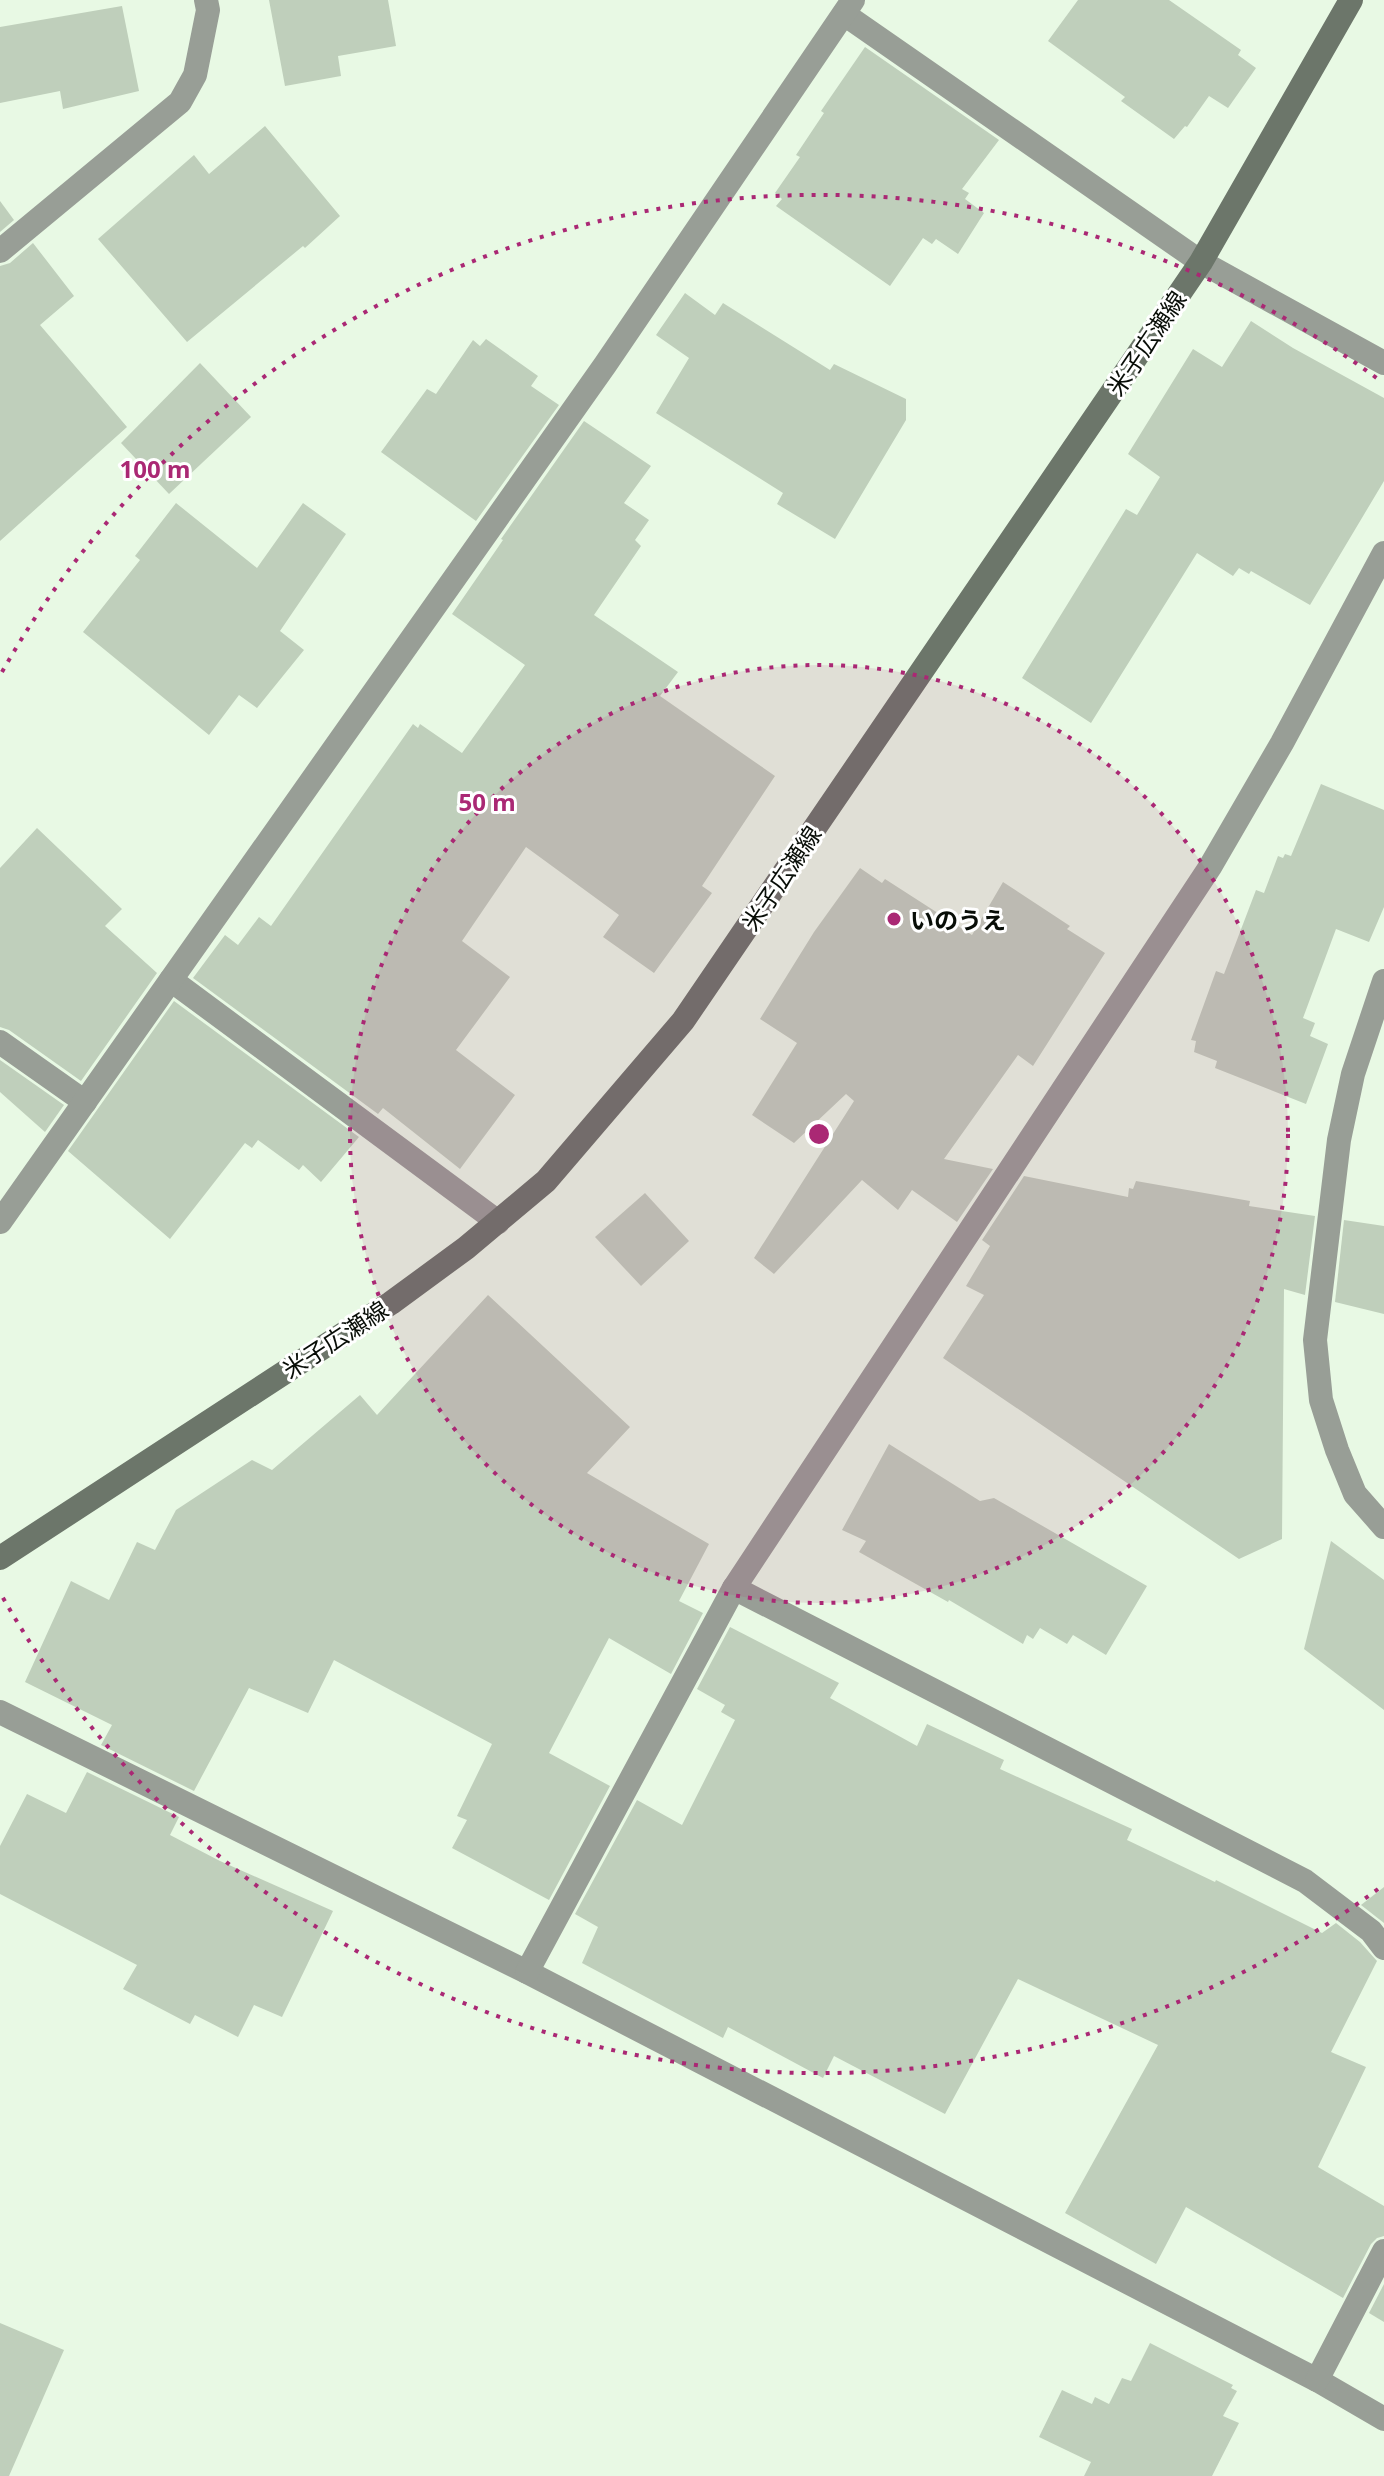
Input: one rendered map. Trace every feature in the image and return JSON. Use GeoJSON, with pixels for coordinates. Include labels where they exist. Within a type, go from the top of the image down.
{"type":"FeatureCollection","features":[{"type":"Feature","properties":{"kind":"main road","name":"米子広瀬線"},"geometry":{"type":"LineString","coordinates":[[0,1558],[391,1303],[498,1222],[546,1181],[683,1021],[1201,262],[1351,0]]}},
{"type":"Feature","properties":{"kind":"street"},"geometry":{"type":"LineString","coordinates":[[0,251],[180,102],[195,75],[208,10],[206,0]]}},
{"type":"Feature","properties":{"kind":"street"},"geometry":{"type":"LineString","coordinates":[[0,1222],[605,365],[848,7],[1201,262],[1384,363]]}},
{"type":"Feature","properties":{"kind":"street"},"geometry":{"type":"LineString","coordinates":[[527,1972],[734,1588],[1210,867],[1282,743],[1384,553]]}},
{"type":"Feature","properties":{"kind":"street"},"geometry":{"type":"LineString","coordinates":[[171,980],[498,1222]]}},
{"type":"Feature","properties":{"kind":"street"},"geometry":{"type":"LineString","coordinates":[[1384,981],[1353,1074],[1339,1140],[1315,1340],[1321,1400],[1337,1450],[1355,1494],[1384,1527]]}},
{"type":"Feature","properties":{"kind":"street"},"geometry":{"type":"LineString","coordinates":[[0,1042],[85,1102]]}},
{"type":"Feature","properties":{"kind":"street"},"geometry":{"type":"LineString","coordinates":[[734,1588],[1305,1881],[1371,1931],[1384,1948]]}},
{"type":"Feature","properties":{"kind":"street"},"geometry":{"type":"LineString","coordinates":[[0,1712],[527,1972],[1317,2380],[1384,2419]]}},
{"type":"Feature","properties":{"kind":"street"},"geometry":{"type":"LineString","coordinates":[[1317,2380],[1384,2251]]}},
{"type":"Feature","properties":{"kind":"building"},"geometry":{"type":"Polygon","coordinates":[[[269,0],[388,0],[396,46],[338,56],[341,76],[285,86],[269,0]]]}},
{"type":"Feature","properties":{"kind":"building"},"geometry":{"type":"Polygon","coordinates":[[[1078,0],[1169,0],[1241,50],[1238,55],[1256,68],[1228,108],[1209,96],[1187,127],[1174,139],[1121,101],[1125,97],[1048,41],[1078,0]]]}},
{"type":"Feature","properties":{"kind":"building"},"geometry":{"type":"Polygon","coordinates":[[[122,6],[139,91],[63,109],[60,91],[0,103],[0,27],[122,6]]]}},
{"type":"Feature","properties":{"kind":"building"},"geometry":{"type":"Polygon","coordinates":[[[865,47],[999,140],[962,189],[969,193],[965,199],[984,213],[958,254],[936,239],[932,244],[923,238],[890,286],[776,206],[782,199],[775,193],[800,157],[796,155],[824,113],[821,111],[865,47]]]}},
{"type":"Feature","properties":{"kind":"building"},"geometry":{"type":"Polygon","coordinates":[[[265,126],[340,216],[305,248],[303,246],[187,342],[98,239],[194,155],[209,174],[265,126]]]}},
{"type":"Feature","properties":{"kind":"building"},"geometry":{"type":"Polygon","coordinates":[[[0,201],[14,220],[0,232],[0,201]]]}},
{"type":"Feature","properties":{"kind":"building"},"geometry":{"type":"Polygon","coordinates":[[[33,243],[74,296],[40,325],[127,427],[0,541],[0,266],[10,263],[33,243]]]}},
{"type":"Feature","properties":{"kind":"building"},"geometry":{"type":"Polygon","coordinates":[[[685,293],[715,315],[723,303],[830,370],[834,364],[906,399],[906,420],[835,539],[777,504],[783,493],[656,413],[689,358],[656,335],[685,293]]]}},
{"type":"Feature","properties":{"kind":"building"},"geometry":{"type":"Polygon","coordinates":[[[1251,321],[1384,398],[1384,481],[1310,605],[1251,571],[1249,574],[1239,568],[1233,576],[1197,553],[1091,723],[1022,678],[1126,509],[1137,515],[1160,477],[1128,454],[1193,349],[1222,367],[1251,321]]]}},
{"type":"Feature","properties":{"kind":"building"},"geometry":{"type":"Polygon","coordinates":[[[486,339],[538,376],[531,386],[559,405],[476,521],[381,452],[427,389],[436,394],[473,340],[480,346],[486,339]]]}},
{"type":"Feature","properties":{"kind":"building"},"geometry":{"type":"Polygon","coordinates":[[[200,363],[251,417],[169,494],[121,443],[200,363]]]}},
{"type":"Feature","properties":{"kind":"building"},"geometry":{"type":"Polygon","coordinates":[[[584,421],[651,466],[624,503],[649,520],[635,540],[641,546],[594,615],[678,672],[660,696],[775,776],[702,886],[712,893],[654,973],[603,937],[619,915],[526,847],[462,941],[510,977],[456,1050],[515,1095],[460,1169],[383,1108],[378,1114],[193,978],[225,935],[238,945],[259,917],[271,926],[413,724],[418,728],[420,724],[462,753],[525,665],[452,614],[584,421]]]}},
{"type":"Feature","properties":{"kind":"building"},"geometry":{"type":"Polygon","coordinates":[[[176,503],[257,568],[303,503],[346,534],[280,631],[304,650],[257,708],[239,695],[209,735],[83,632],[140,560],[135,556],[176,503]]]}},
{"type":"Feature","properties":{"kind":"building"},"geometry":{"type":"Polygon","coordinates":[[[1321,784],[1384,810],[1384,907],[1369,942],[1336,929],[1303,1018],[1315,1023],[1310,1036],[1328,1044],[1306,1104],[1215,1068],[1217,1061],[1194,1052],[1196,1041],[1191,1040],[1216,971],[1224,974],[1256,890],[1264,893],[1278,856],[1291,856],[1321,784]]]}},
{"type":"Feature","properties":{"kind":"building"},"geometry":{"type":"Polygon","coordinates":[[[37,828],[122,909],[105,926],[157,973],[81,1081],[9,1030],[0,1027],[0,868],[37,828]]]}},
{"type":"Feature","properties":{"kind":"building"},"geometry":{"type":"Polygon","coordinates":[[[860,868],[882,883],[885,879],[972,935],[1003,882],[1105,953],[1033,1066],[1018,1055],[944,1159],[993,1169],[957,1222],[912,1190],[898,1210],[862,1180],[774,1274],[754,1258],[854,1101],[846,1094],[794,1143],[752,1115],[797,1043],[760,1019],[814,932],[860,868]]]}},
{"type":"Feature","properties":{"kind":"building"},"geometry":{"type":"Polygon","coordinates":[[[174,1001],[359,1137],[321,1182],[303,1165],[299,1170],[258,1140],[252,1148],[245,1143],[170,1239],[68,1151],[174,1001]]]}},
{"type":"Feature","properties":{"kind":"building"},"geometry":{"type":"Polygon","coordinates":[[[0,1060],[64,1105],[45,1132],[0,1092],[0,1060]]]}},
{"type":"Feature","properties":{"kind":"building"},"geometry":{"type":"Polygon","coordinates":[[[1024,1176],[1128,1197],[1129,1188],[1133,1189],[1136,1181],[1250,1201],[1249,1206],[1315,1216],[1305,1295],[1284,1289],[1282,1539],[1239,1559],[943,1358],[984,1295],[966,1286],[990,1246],[982,1240],[1024,1176]]]}},
{"type":"Feature","properties":{"kind":"building"},"geometry":{"type":"Polygon","coordinates":[[[645,1193],[689,1241],[641,1286],[595,1237],[645,1193]]]}},
{"type":"Feature","properties":{"kind":"building"},"geometry":{"type":"Polygon","coordinates":[[[1344,1220],[1384,1226],[1384,1314],[1335,1302],[1344,1220]]]}},
{"type":"Feature","properties":{"kind":"building"},"geometry":{"type":"Polygon","coordinates":[[[488,1295],[630,1427],[587,1473],[709,1544],[679,1601],[703,1613],[671,1674],[609,1638],[549,1753],[610,1786],[549,1900],[452,1848],[467,1820],[457,1816],[492,1744],[334,1660],[308,1713],[249,1688],[194,1791],[101,1745],[112,1725],[25,1682],[71,1581],[109,1600],[137,1542],[155,1550],[176,1510],[252,1460],[272,1470],[360,1395],[377,1415],[488,1295]]]}},
{"type":"Feature","properties":{"kind":"building"},"geometry":{"type":"Polygon","coordinates":[[[889,1444],[980,1501],[994,1498],[1147,1586],[1106,1655],[1073,1635],[1067,1644],[1040,1628],[1033,1639],[1027,1635],[1023,1644],[859,1552],[866,1541],[842,1530],[889,1444]]]}},
{"type":"Feature","properties":{"kind":"building"},"geometry":{"type":"Polygon","coordinates":[[[1331,1541],[1384,1580],[1384,1710],[1304,1649],[1331,1541]]]}},
{"type":"Feature","properties":{"kind":"building"},"geometry":{"type":"Polygon","coordinates":[[[730,1627],[839,1683],[830,1698],[917,1746],[927,1724],[1004,1760],[1000,1769],[1132,1829],[1127,1840],[1322,1933],[1336,1923],[1360,1942],[1377,1961],[1331,2052],[1366,2067],[1318,2167],[1384,2206],[1384,2236],[1371,2244],[1343,2298],[1186,2207],[1156,2264],[1065,2213],[1158,2045],[1018,1979],[945,2114],[834,2056],[823,2078],[728,2027],[723,2038],[582,1963],[598,1927],[575,1914],[637,1800],[682,1825],[735,1720],[721,1712],[725,1705],[697,1689],[730,1627]]]}},
{"type":"Feature","properties":{"kind":"building"},"geometry":{"type":"Polygon","coordinates":[[[87,1772],[179,1817],[170,1835],[220,1861],[333,1911],[282,2017],[254,2005],[238,2037],[195,2015],[190,2024],[123,1989],[137,1965],[0,1894],[0,1846],[27,1794],[66,1813],[87,1772]]]}},
{"type":"Feature","properties":{"kind":"building"},"geometry":{"type":"Polygon","coordinates":[[[1384,1887],[1384,1923],[1361,1905],[1384,1887]]]}},
{"type":"Feature","properties":{"kind":"building"},"geometry":{"type":"Polygon","coordinates":[[[1384,2284],[1384,2322],[1369,2313],[1384,2284]]]}},
{"type":"Feature","properties":{"kind":"building"},"geometry":{"type":"Polygon","coordinates":[[[0,2323],[64,2350],[9,2476],[0,2476],[0,2323]]]}},
{"type":"Feature","properties":{"kind":"building"},"geometry":{"type":"Polygon","coordinates":[[[1150,2343],[1233,2385],[1231,2388],[1237,2391],[1223,2416],[1239,2423],[1212,2476],[1084,2476],[1091,2462],[1039,2437],[1062,2390],[1092,2404],[1095,2397],[1109,2404],[1122,2378],[1131,2381],[1150,2343]]]}},
{"type":"Feature","properties":{"kind":"place","name":"いのうえ"},"geometry":{"type":"Point","coordinates":[894,919]}}]}
